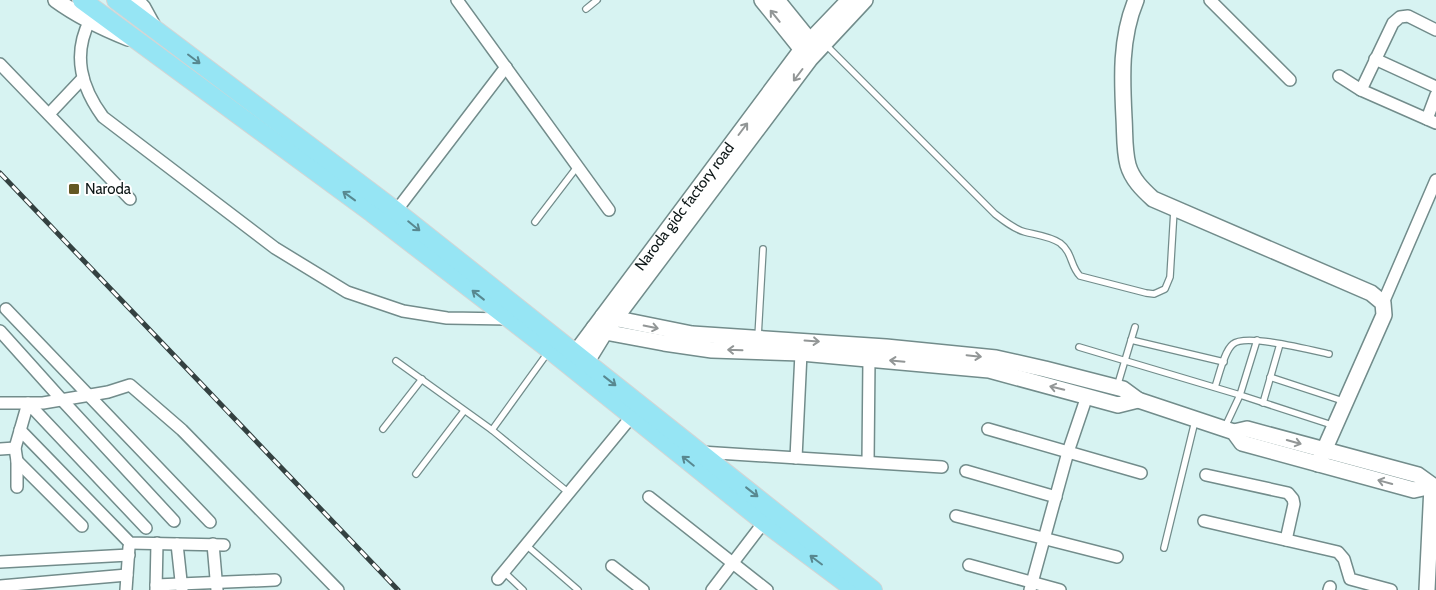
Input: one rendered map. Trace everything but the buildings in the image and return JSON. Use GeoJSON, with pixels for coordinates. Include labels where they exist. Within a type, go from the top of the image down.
{"type":"FeatureCollection","features":[{"type":"Feature","properties":{"kind":"main road"},"geometry":{"type":"LineString","coordinates":[[116,0],[396,211],[554,345],[701,452],[873,590]]}},
{"type":"Feature","properties":{"kind":"main road"},"geometry":{"type":"LineString","coordinates":[[87,8],[143,45],[372,213],[510,319],[554,345]]}},
{"type":"Feature","properties":{"kind":"main road"},"geometry":{"type":"LineString","coordinates":[[577,363],[632,416],[764,522],[854,590]]}},
{"type":"Feature","properties":{"kind":"street"},"geometry":{"type":"LineString","coordinates":[[56,0],[67,8],[87,8],[80,53],[83,78],[94,104],[103,117],[275,248],[347,292],[403,312],[447,318],[510,319]]}},
{"type":"Feature","properties":{"kind":"street"},"geometry":{"type":"LineString","coordinates":[[136,0],[143,8],[155,30]]}},
{"type":"Feature","properties":{"kind":"street"},"geometry":{"type":"LineString","coordinates":[[457,0],[609,210]]}},
{"type":"Feature","properties":{"kind":"street"},"geometry":{"type":"LineString","coordinates":[[762,0],[812,48]]}},
{"type":"Feature","properties":{"kind":"street"},"geometry":{"type":"LineString","coordinates":[[777,0],[812,48]]}},
{"type":"Feature","properties":{"kind":"street","name":"Naroda gidc factory road"},"geometry":{"type":"LineString","coordinates":[[577,363],[604,324],[849,0]]}},
{"type":"Feature","properties":{"kind":"street","name":"Naroda gidc factory road"},"geometry":{"type":"LineString","coordinates":[[812,48],[866,0]]}},
{"type":"Feature","properties":{"kind":"street"},"geometry":{"type":"LineString","coordinates":[[1136,0],[1130,14],[1122,68],[1125,146],[1128,166],[1142,189],[1153,199],[1371,293],[1383,303]]}},
{"type":"Feature","properties":{"kind":"street"},"geometry":{"type":"LineString","coordinates":[[1210,0],[1290,80]]}},
{"type":"Feature","properties":{"kind":"street"},"geometry":{"type":"LineString","coordinates":[[1361,90],[1393,23],[1400,17],[1408,16],[1436,30]]}},
{"type":"Feature","properties":{"kind":"street"},"geometry":{"type":"LineString","coordinates":[[1376,59],[1436,87]]}},
{"type":"Feature","properties":{"kind":"street"},"geometry":{"type":"LineString","coordinates":[[0,64],[130,199]]}},
{"type":"Feature","properties":{"kind":"street"},"geometry":{"type":"LineString","coordinates":[[396,211],[506,67]]}},
{"type":"Feature","properties":{"kind":"street"},"geometry":{"type":"LineString","coordinates":[[1339,76],[1361,90],[1431,121],[1436,95]]}},
{"type":"Feature","properties":{"kind":"street"},"geometry":{"type":"LineString","coordinates":[[49,114],[83,78]]}},
{"type":"Feature","properties":{"kind":"street"},"geometry":{"type":"LineString","coordinates":[[1321,457],[1384,315],[1383,303],[1436,180]]}},
{"type":"Feature","properties":{"kind":"street"},"geometry":{"type":"LineString","coordinates":[[6,309],[210,522]]}},
{"type":"Feature","properties":{"kind":"street"},"geometry":{"type":"LineString","coordinates":[[604,324],[692,334],[886,346],[996,358],[1123,389],[1138,400],[1229,430],[1242,443],[1418,475],[1434,487],[1427,590]]}},
{"type":"Feature","properties":{"kind":"street"},"geometry":{"type":"LineString","coordinates":[[604,324],[664,343],[704,349],[801,353],[989,370],[1118,405],[1138,400]]}},
{"type":"Feature","properties":{"kind":"street"},"geometry":{"type":"LineString","coordinates":[[0,331],[174,522]]}},
{"type":"Feature","properties":{"kind":"street"},"geometry":{"type":"LineString","coordinates":[[796,458],[801,353]]}},
{"type":"Feature","properties":{"kind":"street"},"geometry":{"type":"LineString","coordinates":[[868,462],[869,359]]}},
{"type":"Feature","properties":{"kind":"street"},"geometry":{"type":"LineString","coordinates":[[0,403],[43,403],[108,392],[130,384],[182,430],[338,590]]}},
{"type":"Feature","properties":{"kind":"street"},"geometry":{"type":"LineString","coordinates":[[1031,586],[1068,452],[1087,396]]}},
{"type":"Feature","properties":{"kind":"street"},"geometry":{"type":"LineString","coordinates":[[16,487],[17,461],[15,448],[28,403]]}},
{"type":"Feature","properties":{"kind":"street"},"geometry":{"type":"LineString","coordinates":[[28,403],[146,528]]}},
{"type":"Feature","properties":{"kind":"street"},"geometry":{"type":"LineString","coordinates":[[501,575],[632,416]]}},
{"type":"Feature","properties":{"kind":"street"},"geometry":{"type":"LineString","coordinates":[[988,429],[1142,473]]}},
{"type":"Feature","properties":{"kind":"street"},"geometry":{"type":"LineString","coordinates":[[20,430],[129,549],[126,590]]}},
{"type":"Feature","properties":{"kind":"street"},"geometry":{"type":"LineString","coordinates":[[0,449],[15,448]]}},
{"type":"Feature","properties":{"kind":"street"},"geometry":{"type":"LineString","coordinates":[[701,452],[942,467]]}},
{"type":"Feature","properties":{"kind":"street"},"geometry":{"type":"LineString","coordinates":[[17,461],[82,526]]}},
{"type":"Feature","properties":{"kind":"street"},"geometry":{"type":"LineString","coordinates":[[966,471],[1056,497]]}},
{"type":"Feature","properties":{"kind":"street"},"geometry":{"type":"LineString","coordinates":[[1206,475],[1288,493],[1294,504],[1286,540]]}},
{"type":"Feature","properties":{"kind":"street"},"geometry":{"type":"LineString","coordinates":[[649,497],[767,590]]}},
{"type":"Feature","properties":{"kind":"street"},"geometry":{"type":"LineString","coordinates":[[956,516],[1117,557]]}},
{"type":"Feature","properties":{"kind":"street"},"geometry":{"type":"LineString","coordinates":[[1204,521],[1338,552],[1344,559],[1350,579],[1390,590]]}},
{"type":"Feature","properties":{"kind":"street"},"geometry":{"type":"LineString","coordinates":[[712,590],[764,522]]}},
{"type":"Feature","properties":{"kind":"street"},"geometry":{"type":"LineString","coordinates":[[157,544],[156,587],[216,586],[275,580]]}},
{"type":"Feature","properties":{"kind":"street"},"geometry":{"type":"LineString","coordinates":[[0,562],[129,549],[157,544],[219,545],[216,586]]}},
{"type":"Feature","properties":{"kind":"street"},"geometry":{"type":"LineString","coordinates":[[177,544],[181,587]]}},
{"type":"Feature","properties":{"kind":"street"},"geometry":{"type":"LineString","coordinates":[[969,564],[1031,586],[1060,590]]}},
{"type":"Feature","properties":{"kind":"street"},"geometry":{"type":"LineString","coordinates":[[612,566],[638,589]]}},
{"type":"Feature","properties":{"kind":"street"},"geometry":{"type":"LineString","coordinates":[[1,585],[127,575]]}},
{"type":"Feature","properties":{"kind":"lane"},"geometry":{"type":"LineString","coordinates":[[586,9],[597,0]]}},
{"type":"Feature","properties":{"kind":"lane"},"geometry":{"type":"LineString","coordinates":[[812,48],[994,214],[1018,229],[1059,242],[1070,253],[1074,267],[1080,276],[1146,293],[1154,294],[1165,289],[1170,277],[1174,208]]}},
{"type":"Feature","properties":{"kind":"lane"},"geometry":{"type":"LineString","coordinates":[[535,222],[577,166]]}},
{"type":"Feature","properties":{"kind":"lane"},"geometry":{"type":"LineString","coordinates":[[758,339],[763,249]]}},
{"type":"Feature","properties":{"kind":"lane"},"geometry":{"type":"LineString","coordinates":[[1117,387],[1135,327]]}},
{"type":"Feature","properties":{"kind":"lane"},"geometry":{"type":"LineString","coordinates":[[1215,387],[1227,352],[1234,342],[1246,339],[1257,340],[1329,354]]}},
{"type":"Feature","properties":{"kind":"lane"},"geometry":{"type":"LineString","coordinates":[[1131,340],[1224,362]]}},
{"type":"Feature","properties":{"kind":"lane"},"geometry":{"type":"LineString","coordinates":[[1229,430],[1257,340]]}},
{"type":"Feature","properties":{"kind":"lane"},"geometry":{"type":"LineString","coordinates":[[1263,403],[1280,344]]}},
{"type":"Feature","properties":{"kind":"lane"},"geometry":{"type":"LineString","coordinates":[[492,430],[554,345]]}},
{"type":"Feature","properties":{"kind":"lane"},"geometry":{"type":"LineString","coordinates":[[1079,347],[1215,387],[1334,426]]}},
{"type":"Feature","properties":{"kind":"lane"},"geometry":{"type":"LineString","coordinates":[[396,361],[492,430],[569,493]]}},
{"type":"Feature","properties":{"kind":"lane"},"geometry":{"type":"LineString","coordinates":[[1270,377],[1346,402]]}},
{"type":"Feature","properties":{"kind":"lane"},"geometry":{"type":"LineString","coordinates":[[383,430],[422,380]]}},
{"type":"Feature","properties":{"kind":"lane"},"geometry":{"type":"LineString","coordinates":[[416,474],[464,411]]}},
{"type":"Feature","properties":{"kind":"lane"},"geometry":{"type":"LineString","coordinates":[[1164,548],[1195,419]]}},
{"type":"Feature","properties":{"kind":"lane"},"geometry":{"type":"LineString","coordinates":[[526,545],[578,590]]}},
{"type":"Feature","properties":{"kind":"lane"},"geometry":{"type":"LineString","coordinates":[[501,575],[523,590]]}},
{"type":"Feature","properties":{"kind":"railway"},"geometry":{"type":"LineString","coordinates":[[0,173],[398,590]]}},
{"type":"Feature","properties":{"kind":"place","name":"Naroda"},"geometry":{"type":"Point","coordinates":[74,189]}}]}
